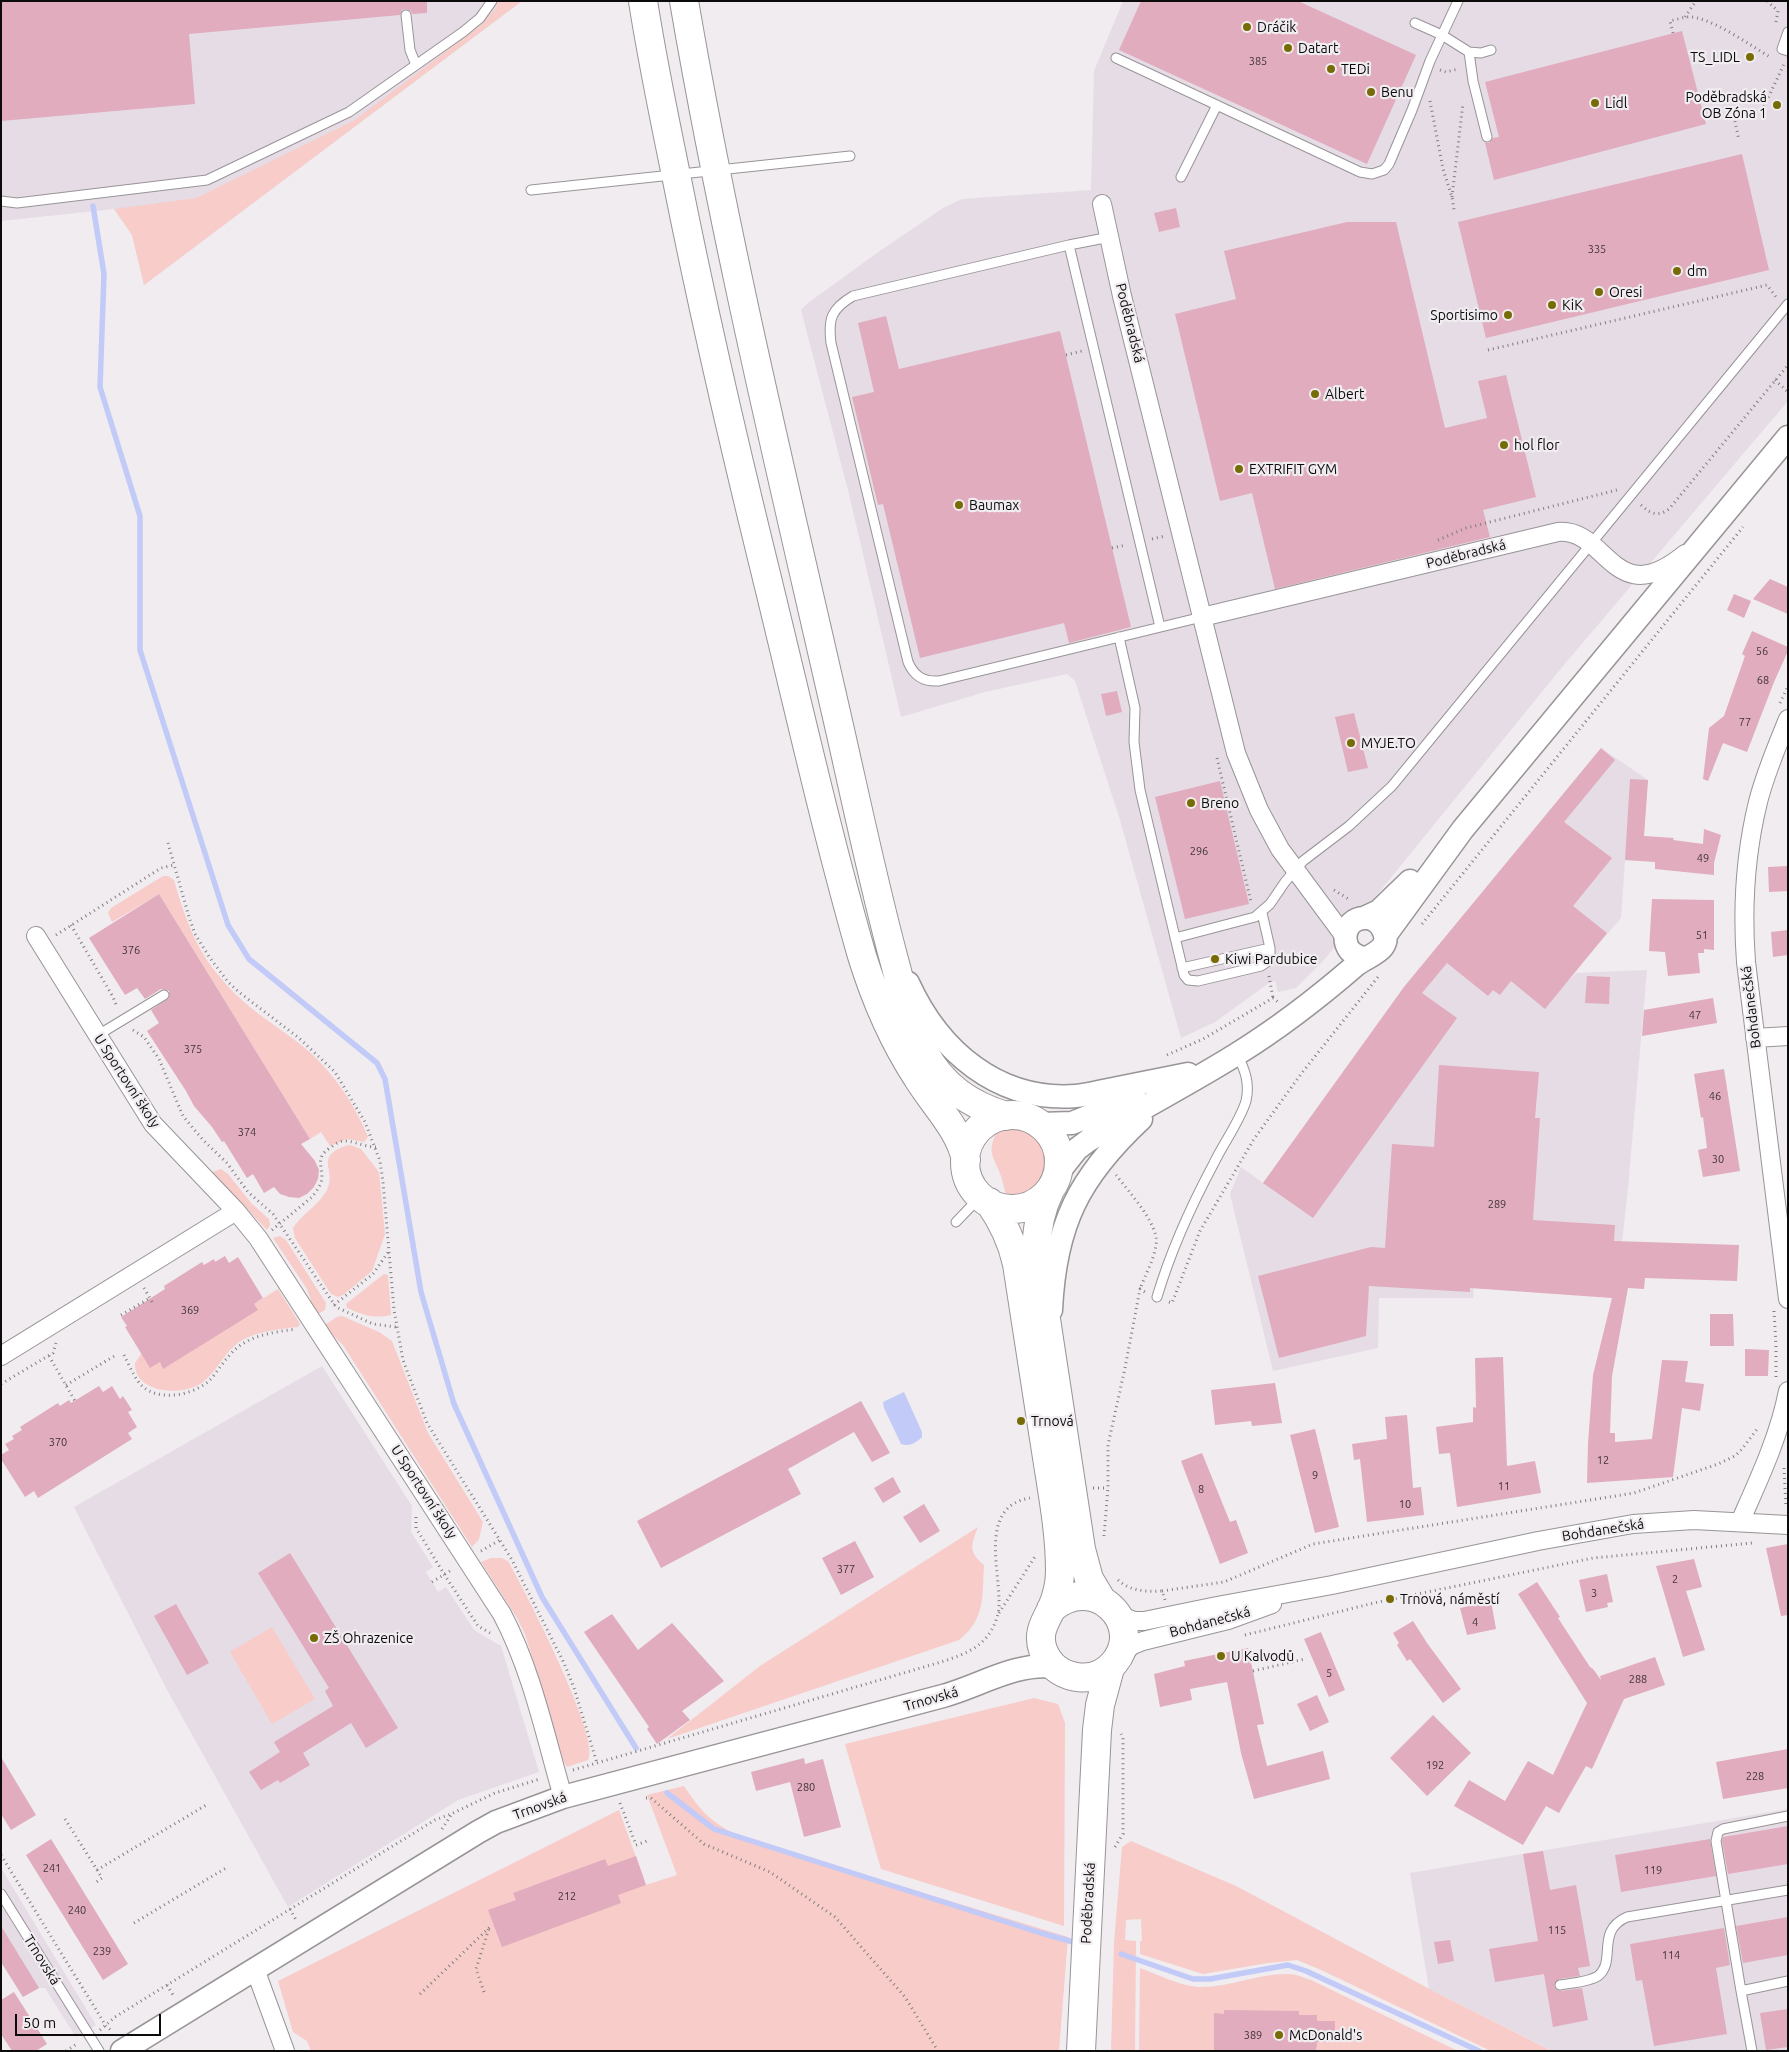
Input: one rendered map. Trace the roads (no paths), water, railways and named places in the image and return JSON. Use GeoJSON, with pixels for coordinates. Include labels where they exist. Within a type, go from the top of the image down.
{"type":"FeatureCollection","features":[{"type":"Feature","properties":{"kind":"main road"},"geometry":{"type":"LineString","coordinates":[[644,1],[698,288],[817,783],[863,957],[875,994],[900,1049],[932,1101],[956,1131],[966,1160],[969,1180],[1005,1227],[1012,1242],[1018,1264],[1060,1548],[1060,1578],[1052,1609]]}},
{"type":"Feature","properties":{"kind":"main road"},"geometry":{"type":"LineString","coordinates":[[684,1],[715,170],[816,627],[891,948],[910,1017],[923,1050],[941,1077],[961,1096],[989,1110],[1006,1116],[1024,1117],[1040,1124],[1054,1140],[1059,1162],[1054,1181],[1039,1216],[1036,1245],[1081,1548],[1089,1578],[1122,1623],[1124,1634],[1114,1661],[1101,1674],[1091,1677],[1062,1672],[1045,1654],[1041,1639],[1045,1618],[1052,1609],[1069,1597],[1090,1596],[1109,1607]]}},
{"type":"Feature","properties":{"kind":"main road"},"geometry":{"type":"LineString","coordinates":[[966,1160],[972,1139],[978,1130],[991,1120],[1006,1116]]}},
{"type":"Feature","properties":{"kind":"main road"},"geometry":{"type":"LineString","coordinates":[[985,1199],[1005,1208],[1022,1208],[1042,1198],[1054,1181]]}},
{"type":"Feature","properties":{"kind":"main road","name":"Poděbradská"},"geometry":{"type":"LineString","coordinates":[[1081,2051],[1100,1706],[1114,1661]]}},
{"type":"Feature","properties":{"kind":"main road","name":"Poděbradská"},"geometry":{"type":"LineString","coordinates":[[1062,1672],[1086,1708],[1094,1739],[1096,1756]]}},
{"type":"Feature","properties":{"kind":"street","name":"Poděbradská"},"geometry":{"type":"LineString","coordinates":[[1102,204],[1122,296],[1229,728],[1243,773],[1270,832],[1346,941]]}},
{"type":"Feature","properties":{"kind":"street","name":"Poděbradská"},"geometry":{"type":"LineString","coordinates":[[1294,1014],[1373,966],[1374,955],[1381,950],[1385,936],[1453,842],[1788,437]]}},
{"type":"Feature","properties":{"kind":"street","name":"Poděbradská"},"geometry":{"type":"LineString","coordinates":[[1202,618],[1558,532],[1577,534],[1622,570],[1631,573],[1649,574],[1668,566],[1708,534]]}},
{"type":"Feature","properties":{"kind":"street","name":"Bohdanečská"},"geometry":{"type":"LineString","coordinates":[[1781,1303],[1743,929],[1747,862],[1758,801],[1782,714]]}},
{"type":"Feature","properties":{"kind":"street","name":"Poděbradská"},"geometry":{"type":"LineString","coordinates":[[1295,869],[1310,886],[1331,904],[1374,914],[1390,901],[1462,828],[1495,791]]}},
{"type":"Feature","properties":{"kind":"street"},"geometry":{"type":"LineString","coordinates":[[1054,1181],[1077,1149],[1089,1140],[1237,1054],[1294,1014],[1341,957],[1350,926],[1361,912],[1377,922],[1385,936]]}},
{"type":"Feature","properties":{"kind":"street","name":"U Sportovní školy"},"geometry":{"type":"LineString","coordinates":[[39,940],[153,1124],[236,1211],[258,1238],[502,1614],[514,1636],[525,1665],[563,1797]]}},
{"type":"Feature","properties":{"kind":"street"},"geometry":{"type":"LineString","coordinates":[[1346,941],[1354,954],[1373,966]]}},
{"type":"Feature","properties":{"kind":"street"},"geometry":{"type":"LineString","coordinates":[[891,948],[912,993],[934,1028],[973,1068],[1006,1086],[1042,1095],[1078,1096],[1206,1071]]}},
{"type":"Feature","properties":{"kind":"street"},"geometry":{"type":"LineString","coordinates":[[1755,1038],[1788,1036]]}},
{"type":"Feature","properties":{"kind":"street"},"geometry":{"type":"LineString","coordinates":[[1040,1124],[1062,1125],[1082,1120],[1206,1071]]}},
{"type":"Feature","properties":{"kind":"street"},"geometry":{"type":"LineString","coordinates":[[1052,1358],[1052,1295],[1061,1241],[1074,1201],[1098,1164],[1122,1136],[1169,1096],[1206,1071]]}},
{"type":"Feature","properties":{"kind":"street"},"geometry":{"type":"LineString","coordinates":[[1,1356],[236,1211]]}},
{"type":"Feature","properties":{"kind":"street"},"geometry":{"type":"LineString","coordinates":[[1740,1522],[1768,1459],[1780,1423],[1781,1389]]}},
{"type":"Feature","properties":{"kind":"street","name":"Bohdanečská"},"geometry":{"type":"LineString","coordinates":[[1109,1607],[1134,1621],[1170,1616],[1332,1585],[1538,1541],[1633,1524],[1694,1520],[1788,1525]]}},
{"type":"Feature","properties":{"kind":"street","name":"Bohdanečská"},"geometry":{"type":"LineString","coordinates":[[1114,1661],[1143,1641],[1228,1620],[1332,1585]]}},
{"type":"Feature","properties":{"kind":"street","name":"Trnovská"},"geometry":{"type":"LineString","coordinates":[[1007,1672],[1028,1655],[1041,1639]]}},
{"type":"Feature","properties":{"kind":"street","name":"Trnovská"},"geometry":{"type":"LineString","coordinates":[[122,2051],[478,1832],[509,1817],[563,1797],[949,1694],[1007,1672],[1034,1666],[1062,1672]]}},
{"type":"Feature","properties":{"kind":"street"},"geometry":{"type":"LineString","coordinates":[[255,1970],[285,2051]]}},
{"type":"Feature","properties":{"kind":"lane"},"geometry":{"type":"LineString","coordinates":[[1,201],[18,203],[207,180],[349,112],[474,23],[492,1]]}},
{"type":"Feature","properties":{"kind":"lane"},"geometry":{"type":"LineString","coordinates":[[1116,58],[1360,172],[1372,174],[1384,170],[1392,159],[1421,83],[1458,1]]}},
{"type":"Feature","properties":{"kind":"lane"},"geometry":{"type":"LineString","coordinates":[[406,14],[410,50],[416,65]]}},
{"type":"Feature","properties":{"kind":"lane"},"geometry":{"type":"LineString","coordinates":[[1415,22],[1442,35],[1469,52],[1481,53],[1491,50]]}},
{"type":"Feature","properties":{"kind":"lane"},"geometry":{"type":"LineString","coordinates":[[1785,28],[1782,48],[1787,55]]}},
{"type":"Feature","properties":{"kind":"lane"},"geometry":{"type":"LineString","coordinates":[[1469,52],[1473,81],[1487,137]]}},
{"type":"Feature","properties":{"kind":"lane"},"geometry":{"type":"LineString","coordinates":[[1181,177],[1217,105]]}},
{"type":"Feature","properties":{"kind":"lane"},"geometry":{"type":"LineString","coordinates":[[530,190],[850,156]]}},
{"type":"Feature","properties":{"kind":"lane"},"geometry":{"type":"LineString","coordinates":[[1110,237],[853,296],[835,310],[830,320],[831,343],[908,662],[917,676],[931,681],[938,681],[1202,618]]}},
{"type":"Feature","properties":{"kind":"lane"},"geometry":{"type":"LineString","coordinates":[[1069,245],[1160,627]]}},
{"type":"Feature","properties":{"kind":"lane"},"geometry":{"type":"LineString","coordinates":[[1175,938],[1258,915],[1295,869],[1366,811],[1392,786],[1788,304]]}},
{"type":"Feature","properties":{"kind":"lane"},"geometry":{"type":"LineString","coordinates":[[1119,637],[1135,708],[1134,742],[1140,790],[1182,968],[1188,980],[1198,981],[1266,964],[1270,960],[1270,948],[1258,915]]}},
{"type":"Feature","properties":{"kind":"lane"},"geometry":{"type":"LineString","coordinates":[[1182,968],[1270,948]]}},
{"type":"Feature","properties":{"kind":"lane"},"geometry":{"type":"LineString","coordinates":[[98,1035],[164,995]]}},
{"type":"Feature","properties":{"kind":"lane"},"geometry":{"type":"LineString","coordinates":[[1157,1297],[1169,1258],[1213,1164],[1245,1102],[1248,1083],[1237,1054]]}},
{"type":"Feature","properties":{"kind":"lane"},"geometry":{"type":"LineString","coordinates":[[956,1222],[985,1199]]}},
{"type":"Feature","properties":{"kind":"lane"},"geometry":{"type":"LineString","coordinates":[[1752,2051],[1716,1841],[1718,1832],[1727,1828],[1788,1816]]}},
{"type":"Feature","properties":{"kind":"lane"},"geometry":{"type":"LineString","coordinates":[[1560,1985],[1597,1977],[1603,1970],[1612,1928],[1618,1921],[1639,1914],[1788,1890]]}},
{"type":"Feature","properties":{"kind":"lane","name":"Trnovská"},"geometry":{"type":"LineString","coordinates":[[1,1894],[99,2051]]}},
{"type":"Feature","properties":{"kind":"lane"},"geometry":{"type":"LineString","coordinates":[[1741,1991],[1788,1981]]}},
{"type":"Feature","properties":{"kind":"water"},"geometry":{"type":"Polygon","coordinates":[[[904,1392],[922,1432],[920,1439],[907,1445],[901,1444],[883,1402],[904,1392]]]}},
{"type":"Feature","properties":{"kind":"waterway"},"geometry":{"type":"LineString","coordinates":[[93,206],[104,274],[100,387],[140,516],[140,650],[228,925],[249,959],[377,1063],[385,1079],[421,1292],[454,1404],[542,1597],[636,1748]]}},
{"type":"Feature","properties":{"kind":"waterway"},"geometry":{"type":"LineString","coordinates":[[667,1793],[714,1829],[1073,1942]]}},
{"type":"Feature","properties":{"kind":"waterway"},"geometry":{"type":"LineString","coordinates":[[1121,1954],[1193,1979],[1210,1979],[1288,1965],[1306,1971],[1479,2051]]}},
{"type":"Feature","properties":{"kind":"place","name":"Dráčik"},"geometry":{"type":"Point","coordinates":[1247,27]}},
{"type":"Feature","properties":{"kind":"place","name":"Datart"},"geometry":{"type":"Point","coordinates":[1288,48]}},
{"type":"Feature","properties":{"kind":"place","name":"TS_LIDL"},"geometry":{"type":"Point","coordinates":[1750,57]}},
{"type":"Feature","properties":{"kind":"place","name":"TEDi"},"geometry":{"type":"Point","coordinates":[1331,69]}},
{"type":"Feature","properties":{"kind":"place","name":"Benu"},"geometry":{"type":"Point","coordinates":[1371,92]}},
{"type":"Feature","properties":{"kind":"place","name":"Lidl"},"geometry":{"type":"Point","coordinates":[1595,103]}},
{"type":"Feature","properties":{"kind":"place","name":"Poděbradská OB Zóna 1"},"geometry":{"type":"Point","coordinates":[1777,105]}},
{"type":"Feature","properties":{"kind":"place","name":"dm"},"geometry":{"type":"Point","coordinates":[1677,271]}},
{"type":"Feature","properties":{"kind":"place","name":"Oresi"},"geometry":{"type":"Point","coordinates":[1599,292]}},
{"type":"Feature","properties":{"kind":"place","name":"KiK"},"geometry":{"type":"Point","coordinates":[1552,305]}},
{"type":"Feature","properties":{"kind":"place","name":"Sportisimo"},"geometry":{"type":"Point","coordinates":[1508,315]}},
{"type":"Feature","properties":{"kind":"place","name":"Albert"},"geometry":{"type":"Point","coordinates":[1315,394]}},
{"type":"Feature","properties":{"kind":"place","name":"hol flor"},"geometry":{"type":"Point","coordinates":[1504,445]}},
{"type":"Feature","properties":{"kind":"place","name":"EXTRIFIT GYM"},"geometry":{"type":"Point","coordinates":[1239,469]}},
{"type":"Feature","properties":{"kind":"place","name":"Baumax"},"geometry":{"type":"Point","coordinates":[959,505]}},
{"type":"Feature","properties":{"kind":"place","name":"MYJE.TO"},"geometry":{"type":"Point","coordinates":[1351,743]}},
{"type":"Feature","properties":{"kind":"place","name":"Breno"},"geometry":{"type":"Point","coordinates":[1191,803]}},
{"type":"Feature","properties":{"kind":"place","name":"Kiwi Pardubice"},"geometry":{"type":"Point","coordinates":[1215,959]}},
{"type":"Feature","properties":{"kind":"place","name":"Trnová"},"geometry":{"type":"Point","coordinates":[1021,1421]}},
{"type":"Feature","properties":{"kind":"place","name":"Trnová, náměstí"},"geometry":{"type":"Point","coordinates":[1390,1599]}},
{"type":"Feature","properties":{"kind":"place","name":"ZŠ Ohrazenice"},"geometry":{"type":"Point","coordinates":[314,1638]}},
{"type":"Feature","properties":{"kind":"place","name":"U Kalvodů"},"geometry":{"type":"Point","coordinates":[1221,1656]}},
{"type":"Feature","properties":{"kind":"place","name":"McDonald's"},"geometry":{"type":"Point","coordinates":[1279,2035]}}]}
